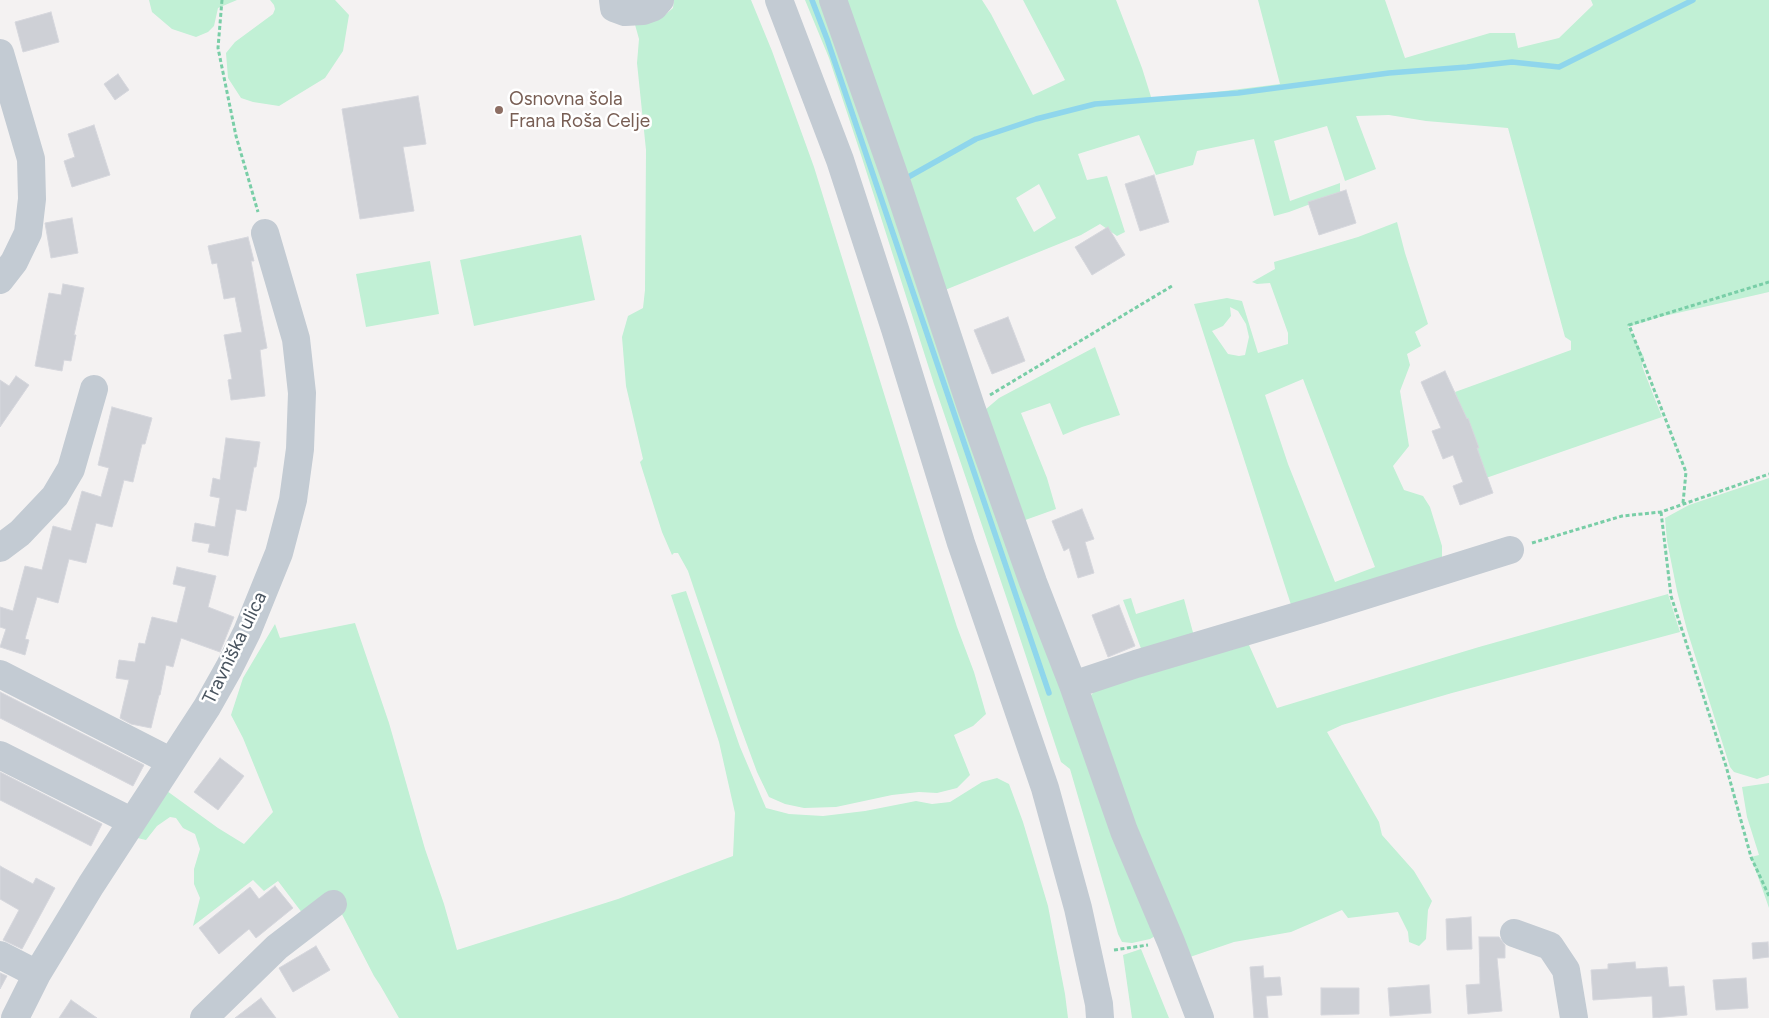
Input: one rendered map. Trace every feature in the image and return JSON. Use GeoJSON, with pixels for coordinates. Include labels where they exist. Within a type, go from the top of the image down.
{"type":"FeatureCollection","features":[{"type":"Feature","properties":{"kind":"street"},"geometry":{"type":"LineString","coordinates":[[614,4],[625,12],[643,11],[654,7],[660,0]]}},
{"type":"Feature","properties":{"kind":"street"},"geometry":{"type":"LineString","coordinates":[[779,0],[840,160],[895,329],[961,543],[1045,788],[1078,908],[1100,1018]]}},
{"type":"Feature","properties":{"kind":"street"},"geometry":{"type":"LineString","coordinates":[[833,0],[1032,582],[1073,685],[1124,831],[1171,942],[1200,1018]]}},
{"type":"Feature","properties":{"kind":"street"},"geometry":{"type":"LineString","coordinates":[[0,53],[31,159],[32,199],[28,233],[14,262],[0,280]]}},
{"type":"Feature","properties":{"kind":"street","name":"Travniška ulica"},"geometry":{"type":"LineString","coordinates":[[14,1018],[37,974],[131,821],[207,707],[247,632],[279,553],[293,500],[300,449],[302,393],[296,339],[265,233]]}},
{"type":"Feature","properties":{"kind":"street"},"geometry":{"type":"LineString","coordinates":[[0,548],[26,527],[55,496],[63,483],[71,469],[94,388]]}},
{"type":"Feature","properties":{"kind":"street"},"geometry":{"type":"LineString","coordinates":[[1073,685],[1510,550]]}},
{"type":"Feature","properties":{"kind":"street"},"geometry":{"type":"LineString","coordinates":[[0,674],[170,761]]}},
{"type":"Feature","properties":{"kind":"street"},"geometry":{"type":"LineString","coordinates":[[0,755],[131,821]]}},
{"type":"Feature","properties":{"kind":"street"},"geometry":{"type":"LineString","coordinates":[[204,1018],[277,947],[334,904]]}},
{"type":"Feature","properties":{"kind":"street"},"geometry":{"type":"LineString","coordinates":[[1514,933],[1550,946],[1566,970],[1574,1018]]}},
{"type":"Feature","properties":{"kind":"street"},"geometry":{"type":"LineString","coordinates":[[0,954],[37,974]]}},
{"type":"Feature","properties":{"kind":"path"},"geometry":{"type":"LineString","coordinates":[[222,0],[218,48],[236,136],[265,233]]}},
{"type":"Feature","properties":{"kind":"path"},"geometry":{"type":"LineString","coordinates":[[1683,503],[1686,472],[1629,325],[1769,282]]}},
{"type":"Feature","properties":{"kind":"path"},"geometry":{"type":"LineString","coordinates":[[971,407],[1172,286]]}},
{"type":"Feature","properties":{"kind":"path"},"geometry":{"type":"LineString","coordinates":[[1510,550],[1622,516],[1660,512],[1769,474]]}},
{"type":"Feature","properties":{"kind":"path"},"geometry":{"type":"LineString","coordinates":[[1660,512],[1671,596],[1726,766],[1751,857],[1769,896]]}},
{"type":"Feature","properties":{"kind":"path"},"geometry":{"type":"LineString","coordinates":[[1114,950],[1171,942]]}},
{"type":"Feature","properties":{"kind":"green space"},"geometry":{"type":"Polygon","coordinates":[[[149,0],[237,0],[218,8],[214,26],[208,32],[196,37],[172,29],[152,12],[149,0]]]}},
{"type":"Feature","properties":{"kind":"green space"},"geometry":{"type":"Polygon","coordinates":[[[270,0],[335,0],[349,15],[343,51],[325,78],[279,106],[241,98],[228,78],[226,53],[235,42],[273,14],[275,9],[270,0]]]}},
{"type":"Feature","properties":{"kind":"green space"},"geometry":{"type":"Polygon","coordinates":[[[674,0],[751,0],[772,51],[814,167],[932,549],[957,627],[974,672],[986,714],[973,726],[954,735],[970,775],[957,788],[937,793],[919,792],[892,795],[836,807],[804,808],[785,804],[769,797],[757,772],[739,723],[688,571],[678,553],[672,555],[662,532],[640,462],[643,459],[626,386],[622,337],[628,316],[643,308],[645,290],[646,150],[637,63],[639,39],[634,21],[656,14],[665,15],[673,8],[674,0]]]}},
{"type":"Feature","properties":{"kind":"green space"},"geometry":{"type":"Polygon","coordinates":[[[805,0],[825,0],[1159,934],[1150,939],[1132,943],[1122,942],[1118,934],[1070,769],[1061,762],[934,384],[829,58],[805,0]]]}},
{"type":"Feature","properties":{"kind":"green space"},"geometry":{"type":"Polygon","coordinates":[[[840,0],[982,0],[1033,95],[1065,80],[1023,0],[1116,0],[1152,100],[1280,84],[1258,0],[1385,0],[1405,58],[1490,33],[1515,33],[1518,48],[1559,38],[1593,5],[1591,0],[1769,0],[1769,292],[1660,317],[1628,327],[1644,357],[1642,366],[1662,417],[1486,478],[1455,392],[1571,350],[1571,341],[1565,337],[1508,128],[1426,121],[1389,115],[1356,116],[1376,169],[1345,181],[1327,126],[1274,141],[1290,201],[1340,183],[1340,193],[1274,216],[1254,139],[1197,151],[1193,165],[1156,175],[1139,135],[1078,154],[1087,180],[1107,176],[1125,232],[1117,236],[1100,224],[1081,235],[940,292],[840,0]],[[1039,184],[1016,198],[1034,232],[1056,218],[1039,184]]]}},
{"type":"Feature","properties":{"kind":"green space"},"geometry":{"type":"Polygon","coordinates":[[[1397,222],[1428,324],[1415,332],[1421,346],[1407,354],[1410,365],[1400,391],[1409,446],[1393,466],[1404,490],[1423,496],[1430,507],[1442,546],[1442,561],[1293,611],[1194,304],[1227,298],[1242,301],[1258,353],[1288,344],[1288,333],[1270,283],[1257,284],[1252,282],[1275,269],[1274,262],[1358,237],[1397,222]],[[1230,307],[1231,316],[1223,326],[1212,331],[1228,354],[1245,355],[1249,337],[1246,324],[1238,311],[1230,307]],[[1303,379],[1265,395],[1288,464],[1335,582],[1375,567],[1303,379]]]}},
{"type":"Feature","properties":{"kind":"green space"},"geometry":{"type":"Polygon","coordinates":[[[581,235],[595,300],[474,326],[460,260],[581,235]]]}},
{"type":"Feature","properties":{"kind":"green space"},"geometry":{"type":"Polygon","coordinates":[[[430,261],[439,314],[366,327],[356,274],[430,261]]]}},
{"type":"Feature","properties":{"kind":"green space"},"geometry":{"type":"Polygon","coordinates":[[[1095,347],[1120,415],[1063,435],[1050,403],[1021,413],[1047,478],[1056,509],[1017,523],[979,415],[999,398],[1095,347]]]}},
{"type":"Feature","properties":{"kind":"green space"},"geometry":{"type":"Polygon","coordinates":[[[1769,478],[1769,775],[1757,779],[1734,772],[1730,767],[1687,630],[1667,541],[1665,518],[1689,505],[1769,478]]]}},
{"type":"Feature","properties":{"kind":"green space"},"geometry":{"type":"Polygon","coordinates":[[[686,591],[740,747],[766,808],[789,814],[823,816],[865,811],[916,801],[932,804],[950,802],[982,782],[997,778],[1009,784],[1023,822],[1048,906],[1068,1018],[399,1018],[374,976],[333,897],[306,918],[278,881],[264,891],[253,880],[193,926],[200,898],[194,884],[194,869],[200,849],[195,834],[183,828],[176,818],[170,817],[157,826],[146,840],[133,837],[167,791],[218,828],[244,844],[273,812],[243,738],[231,715],[243,678],[275,624],[280,638],[355,623],[389,723],[425,849],[444,904],[457,950],[618,899],[733,856],[735,813],[719,742],[671,595],[686,591]]]}},
{"type":"Feature","properties":{"kind":"green space"},"geometry":{"type":"Polygon","coordinates":[[[1668,594],[1680,632],[1452,693],[1342,725],[1327,732],[1379,822],[1382,835],[1414,871],[1432,901],[1428,910],[1426,939],[1419,946],[1409,942],[1408,932],[1398,912],[1348,918],[1342,910],[1291,932],[1234,942],[1187,958],[1160,904],[1090,696],[1098,688],[1245,636],[1277,708],[1479,647],[1668,594]]]}},
{"type":"Feature","properties":{"kind":"green space"},"geometry":{"type":"Polygon","coordinates":[[[1131,598],[1136,614],[1184,599],[1195,640],[1143,654],[1123,600],[1131,598]]]}},
{"type":"Feature","properties":{"kind":"green space"},"geometry":{"type":"Polygon","coordinates":[[[1769,783],[1769,908],[1751,857],[1759,855],[1747,817],[1742,787],[1769,783]]]}},
{"type":"Feature","properties":{"kind":"green space"},"geometry":{"type":"Polygon","coordinates":[[[1141,949],[1169,1018],[1132,1018],[1123,955],[1141,949]]]}},
{"type":"Feature","properties":{"kind":"building"},"geometry":{"type":"Polygon","coordinates":[[[51,12],[59,42],[23,52],[15,22],[51,12]]]}},
{"type":"Feature","properties":{"kind":"building"},"geometry":{"type":"Polygon","coordinates":[[[118,74],[129,90],[115,100],[104,84],[118,74]]]}},
{"type":"Feature","properties":{"kind":"building"},"geometry":{"type":"Polygon","coordinates":[[[418,96],[426,144],[403,147],[414,211],[360,219],[342,109],[418,96]]]}},
{"type":"Feature","properties":{"kind":"building"},"geometry":{"type":"Polygon","coordinates":[[[94,125],[110,175],[72,187],[64,161],[75,157],[68,134],[94,125]]]}},
{"type":"Feature","properties":{"kind":"building"},"geometry":{"type":"Polygon","coordinates":[[[1154,175],[1169,222],[1140,231],[1125,184],[1154,175]]]}},
{"type":"Feature","properties":{"kind":"building"},"geometry":{"type":"Polygon","coordinates":[[[1346,190],[1356,223],[1319,235],[1308,202],[1346,190]]]}},
{"type":"Feature","properties":{"kind":"building"},"geometry":{"type":"Polygon","coordinates":[[[72,218],[78,253],[51,258],[45,223],[72,218]]]}},
{"type":"Feature","properties":{"kind":"building"},"geometry":{"type":"Polygon","coordinates":[[[1108,227],[1125,255],[1092,275],[1075,247],[1108,227]]]}},
{"type":"Feature","properties":{"kind":"building"},"geometry":{"type":"Polygon","coordinates":[[[248,237],[254,261],[251,261],[267,348],[260,350],[265,396],[231,400],[228,380],[232,379],[224,335],[242,332],[235,297],[224,299],[217,263],[212,264],[208,246],[248,237]]]}},
{"type":"Feature","properties":{"kind":"building"},"geometry":{"type":"Polygon","coordinates":[[[63,284],[84,288],[74,335],[76,335],[71,361],[64,360],[62,371],[35,366],[49,293],[61,295],[63,284]]]}},
{"type":"Feature","properties":{"kind":"building"},"geometry":{"type":"Polygon","coordinates":[[[1008,317],[1025,361],[992,374],[974,330],[1008,317]]]}},
{"type":"Feature","properties":{"kind":"building"},"geometry":{"type":"Polygon","coordinates":[[[1445,371],[1468,418],[1493,493],[1460,505],[1453,486],[1463,482],[1453,455],[1443,459],[1432,431],[1441,428],[1421,382],[1445,371]]]}},
{"type":"Feature","properties":{"kind":"building"},"geometry":{"type":"Polygon","coordinates":[[[16,376],[29,385],[0,427],[0,380],[9,386],[16,376]]]}},
{"type":"Feature","properties":{"kind":"building"},"geometry":{"type":"Polygon","coordinates":[[[112,407],[152,418],[145,444],[142,444],[133,482],[124,480],[112,527],[96,523],[86,563],[69,559],[58,603],[37,597],[25,639],[29,640],[25,655],[0,647],[6,629],[0,627],[0,607],[13,611],[25,566],[42,570],[53,526],[71,531],[82,491],[101,497],[109,468],[98,465],[112,407]]]}},
{"type":"Feature","properties":{"kind":"building"},"geometry":{"type":"Polygon","coordinates":[[[226,438],[260,442],[246,511],[236,509],[228,556],[208,552],[210,544],[192,541],[195,523],[215,527],[220,498],[210,496],[213,478],[220,480],[226,438]]]}},
{"type":"Feature","properties":{"kind":"building"},"geometry":{"type":"Polygon","coordinates":[[[1082,509],[1094,539],[1085,542],[1094,573],[1078,578],[1069,548],[1064,551],[1052,521],[1082,509]]]}},
{"type":"Feature","properties":{"kind":"building"},"geometry":{"type":"Polygon","coordinates":[[[177,567],[216,576],[208,607],[234,617],[220,652],[181,638],[173,667],[166,665],[151,728],[131,724],[120,718],[129,680],[116,678],[119,660],[135,662],[139,643],[145,644],[152,617],[177,623],[186,587],[173,584],[177,567]]]}},
{"type":"Feature","properties":{"kind":"building"},"geometry":{"type":"Polygon","coordinates":[[[1119,605],[1135,646],[1108,657],[1092,615],[1119,605]]]}},
{"type":"Feature","properties":{"kind":"building"},"geometry":{"type":"Polygon","coordinates":[[[0,692],[144,765],[133,786],[0,718],[0,692]]]}},
{"type":"Feature","properties":{"kind":"building"},"geometry":{"type":"Polygon","coordinates":[[[220,758],[244,776],[218,810],[194,792],[220,758]]]}},
{"type":"Feature","properties":{"kind":"building"},"geometry":{"type":"Polygon","coordinates":[[[0,772],[102,824],[91,846],[0,800],[0,772]]]}},
{"type":"Feature","properties":{"kind":"building"},"geometry":{"type":"Polygon","coordinates":[[[0,866],[33,884],[36,878],[55,888],[22,949],[3,940],[19,910],[0,899],[0,866]]]}},
{"type":"Feature","properties":{"kind":"building"},"geometry":{"type":"Polygon","coordinates":[[[275,886],[293,908],[256,938],[249,929],[219,954],[199,928],[250,887],[259,899],[275,886]]]}},
{"type":"Feature","properties":{"kind":"building"},"geometry":{"type":"Polygon","coordinates":[[[1471,917],[1472,949],[1447,950],[1446,919],[1471,917]]]}},
{"type":"Feature","properties":{"kind":"building"},"geometry":{"type":"Polygon","coordinates":[[[1479,937],[1499,937],[1505,945],[1505,958],[1497,958],[1502,1011],[1468,1014],[1466,985],[1480,984],[1479,937]]]}},
{"type":"Feature","properties":{"kind":"building"},"geometry":{"type":"Polygon","coordinates":[[[1768,942],[1769,957],[1753,959],[1752,943],[1768,942]]]}},
{"type":"Feature","properties":{"kind":"building"},"geometry":{"type":"Polygon","coordinates":[[[316,946],[330,970],[293,992],[279,968],[316,946]]]}},
{"type":"Feature","properties":{"kind":"building"},"geometry":{"type":"Polygon","coordinates":[[[1635,962],[1636,969],[1667,967],[1669,987],[1684,986],[1687,1015],[1653,1018],[1652,996],[1593,1000],[1591,970],[1608,969],[1608,964],[1635,962]]]}},
{"type":"Feature","properties":{"kind":"building"},"geometry":{"type":"Polygon","coordinates":[[[1263,966],[1264,978],[1280,977],[1282,995],[1266,996],[1268,1018],[1254,1018],[1250,967],[1263,966]]]}},
{"type":"Feature","properties":{"kind":"building"},"geometry":{"type":"Polygon","coordinates":[[[0,973],[7,976],[0,989],[0,973]]]}},
{"type":"Feature","properties":{"kind":"building"},"geometry":{"type":"Polygon","coordinates":[[[1746,978],[1748,1008],[1716,1010],[1713,980],[1746,978]]]}},
{"type":"Feature","properties":{"kind":"building"},"geometry":{"type":"Polygon","coordinates":[[[1429,985],[1431,1013],[1390,1016],[1388,988],[1429,985]]]}},
{"type":"Feature","properties":{"kind":"building"},"geometry":{"type":"Polygon","coordinates":[[[1321,988],[1359,988],[1359,1014],[1321,1015],[1321,988]]]}},
{"type":"Feature","properties":{"kind":"building"},"geometry":{"type":"Polygon","coordinates":[[[261,998],[276,1018],[235,1018],[261,998]]]}},
{"type":"Feature","properties":{"kind":"building"},"geometry":{"type":"Polygon","coordinates":[[[71,1000],[97,1018],[59,1018],[71,1000]]]}},
{"type":"Feature","properties":{"kind":"waterway"},"geometry":{"type":"LineString","coordinates":[[812,0],[827,39],[1049,693]]}},
{"type":"Feature","properties":{"kind":"waterway"},"geometry":{"type":"LineString","coordinates":[[903,180],[976,139],[1036,119],[1095,104],[1238,93],[1389,73],[1512,62],[1559,67],[1693,0]]}},
{"type":"Feature","properties":{"kind":"place","name":"Osnovna šola Frana Roša Celje"},"geometry":{"type":"Point","coordinates":[499,110]}}]}
